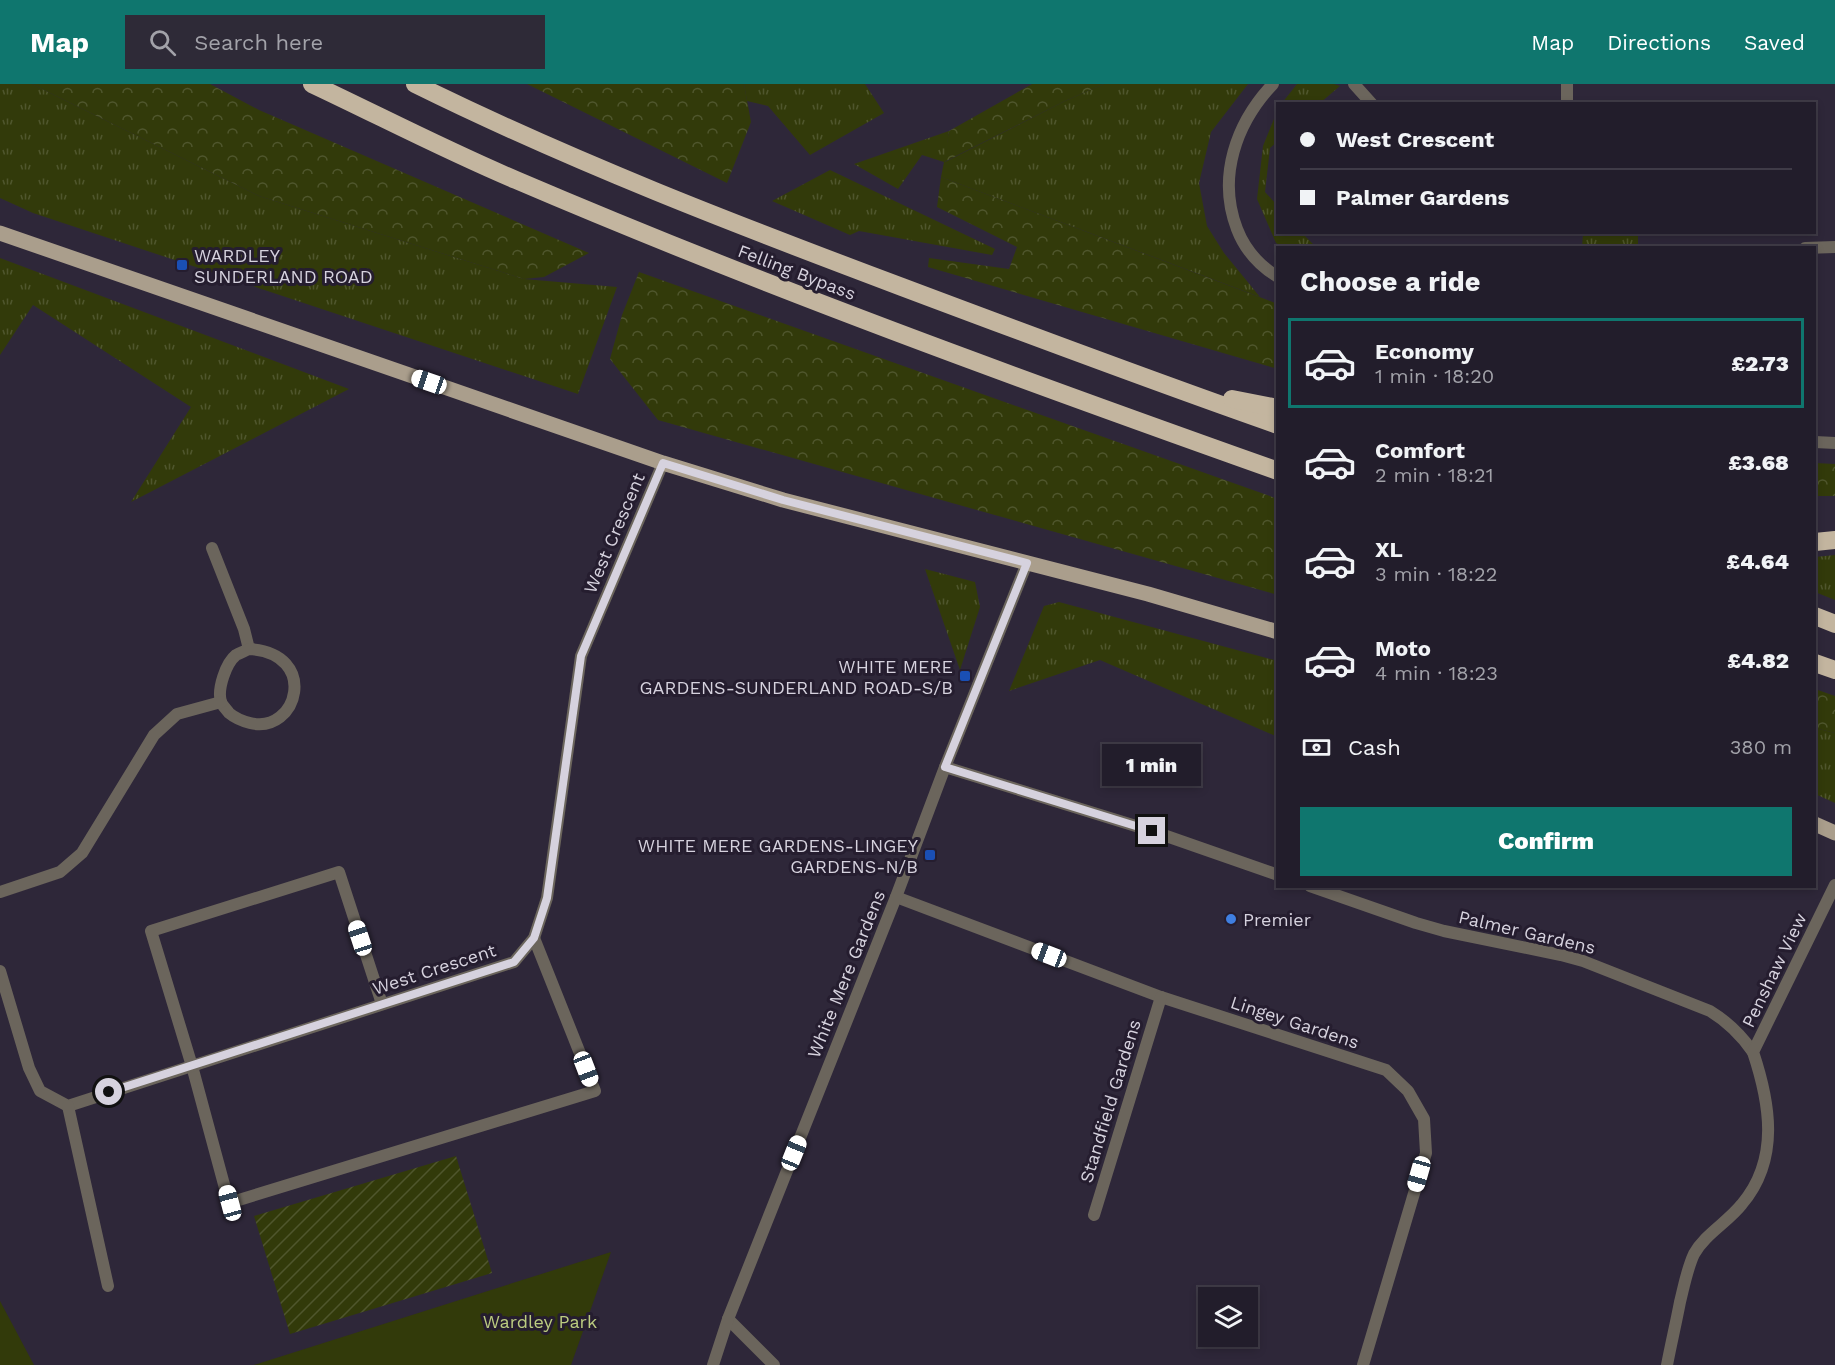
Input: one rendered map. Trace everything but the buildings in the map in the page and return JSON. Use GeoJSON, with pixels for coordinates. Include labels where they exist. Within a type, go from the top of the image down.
{"type":"FeatureCollection","features":[{"type":"Feature","properties":{"kind":"highway","name":"Felling Bypass"},"geometry":{"type":"LineString","coordinates":[[312,84],[512,178],[751,277],[1025,381],[1276,470]]}},
{"type":"Feature","properties":{"kind":"highway","name":"Felling Bypass"},"geometry":{"type":"LineString","coordinates":[[415,84],[682,203],[1157,382],[1276,424]]}},
{"type":"Feature","properties":{"kind":"highway"},"geometry":{"type":"LineString","coordinates":[[1157,382],[1276,408]]}},
{"type":"Feature","properties":{"kind":"highway"},"geometry":{"type":"LineString","coordinates":[[1816,542],[1835,540]]}},
{"type":"Feature","properties":{"kind":"highway"},"geometry":{"type":"LineString","coordinates":[[1816,616],[1835,624]]}},
{"type":"Feature","properties":{"kind":"highway"},"geometry":{"type":"LineString","coordinates":[[1816,663],[1835,670]]}},
{"type":"Feature","properties":{"kind":"main road"},"geometry":{"type":"LineString","coordinates":[[0,233],[663,463],[783,500],[1148,594],[1276,631]]}},
{"type":"Feature","properties":{"kind":"main road"},"geometry":{"type":"LineString","coordinates":[[1816,824],[1835,833]]}},
{"type":"Feature","properties":{"kind":"street"},"geometry":{"type":"LineString","coordinates":[[1273,84],[1248,117],[1238,136],[1231,159],[1228,199],[1232,218],[1241,240],[1254,259],[1276,276]]}},
{"type":"Feature","properties":{"kind":"street"},"geometry":{"type":"LineString","coordinates":[[1354,84],[1370,102]]}},
{"type":"Feature","properties":{"kind":"street"},"geometry":{"type":"LineString","coordinates":[[1567,84],[1567,102]]}},
{"type":"Feature","properties":{"kind":"street"},"geometry":{"type":"LineString","coordinates":[[1816,248],[1835,247]]}},
{"type":"Feature","properties":{"kind":"street"},"geometry":{"type":"LineString","coordinates":[[1816,442],[1835,443]]}},
{"type":"Feature","properties":{"kind":"street","name":"West Crescent"},"geometry":{"type":"LineString","coordinates":[[68,1106],[514,962],[534,938],[547,898],[581,656],[663,463]]}},
{"type":"Feature","properties":{"kind":"street"},"geometry":{"type":"LineString","coordinates":[[212,548],[244,629],[249,649]]}},
{"type":"Feature","properties":{"kind":"street","name":"White Mere Gardens"},"geometry":{"type":"LineString","coordinates":[[713,1365],[728,1319],[1027,563]]}},
{"type":"Feature","properties":{"kind":"street"},"geometry":{"type":"LineString","coordinates":[[249,649],[263,650],[278,656],[295,679],[291,705],[270,723],[254,724],[240,720],[230,714],[221,702],[225,669],[235,656],[249,649]]}},
{"type":"Feature","properties":{"kind":"street"},"geometry":{"type":"LineString","coordinates":[[0,892],[60,872],[82,853],[153,735],[177,714],[221,702]]}},
{"type":"Feature","properties":{"kind":"street"},"geometry":{"type":"LineString","coordinates":[[945,767],[1152,831],[1276,874]]}},
{"type":"Feature","properties":{"kind":"street"},"geometry":{"type":"LineString","coordinates":[[382,1004],[339,872],[152,931],[230,1203],[595,1091],[534,938]]}},
{"type":"Feature","properties":{"kind":"street","name":"Penshaw View"},"geometry":{"type":"LineString","coordinates":[[1667,1365],[1685,1281],[1695,1252],[1742,1204],[1754,1187],[1764,1164],[1769,1116],[1766,1094],[1753,1052],[1835,885]]}},
{"type":"Feature","properties":{"kind":"street","name":"Palmer Gardens"},"geometry":{"type":"LineString","coordinates":[[1316,888],[1444,931],[1583,961],[1710,1011],[1742,1036],[1753,1052]]}},
{"type":"Feature","properties":{"kind":"street","name":"Lingey Gardens"},"geometry":{"type":"LineString","coordinates":[[896,897],[1161,997],[1386,1070],[1408,1091],[1424,1119],[1426,1153],[1363,1365]]}},
{"type":"Feature","properties":{"kind":"street"},"geometry":{"type":"LineString","coordinates":[[0,971],[29,1068],[40,1091],[68,1106],[108,1286]]}},
{"type":"Feature","properties":{"kind":"street","name":"Standfield Gardens"},"geometry":{"type":"LineString","coordinates":[[1094,1215],[1161,997]]}},
{"type":"Feature","properties":{"kind":"street"},"geometry":{"type":"LineString","coordinates":[[728,1319],[774,1365]]}},
{"type":"Feature","properties":{"kind":"green space"},"geometry":{"type":"Polygon","coordinates":[[[0,84],[32,84],[259,196],[524,279],[617,287],[578,394],[33,213],[0,198],[0,84]]]}},
{"type":"Feature","properties":{"kind":"green space"},"geometry":{"type":"Polygon","coordinates":[[[32,84],[210,84],[259,110],[589,253],[544,277],[524,279],[259,196],[32,84]]]}},
{"type":"Feature","properties":{"kind":"green space"},"geometry":{"type":"Polygon","coordinates":[[[527,84],[744,84],[751,122],[727,183],[527,84]]]}},
{"type":"Feature","properties":{"kind":"green space"},"geometry":{"type":"Polygon","coordinates":[[[744,84],[865,84],[884,113],[810,155],[768,106],[747,101],[744,84]]]}},
{"type":"Feature","properties":{"kind":"green space"},"geometry":{"type":"Polygon","coordinates":[[[1032,84],[1104,84],[1065,101],[944,162],[949,131],[1032,84]]]}},
{"type":"Feature","properties":{"kind":"green space"},"geometry":{"type":"Polygon","coordinates":[[[1104,84],[1248,84],[1211,132],[1199,183],[1207,226],[1224,253],[1260,297],[941,177],[944,162],[922,155],[898,189],[854,164],[949,131],[945,162],[1065,101],[1104,84]]]}},
{"type":"Feature","properties":{"kind":"green space"},"geometry":{"type":"Polygon","coordinates":[[[1297,84],[1340,86],[1321,102],[1283,102],[1297,84]]]}},
{"type":"Feature","properties":{"kind":"green space"},"geometry":{"type":"Polygon","coordinates":[[[1276,114],[1276,143],[1270,148],[1265,192],[1276,204],[1276,234],[1303,234],[1315,246],[1281,246],[1276,243],[1257,199],[1263,146],[1276,114]]]}},
{"type":"Feature","properties":{"kind":"green space"},"geometry":{"type":"Polygon","coordinates":[[[830,170],[995,249],[992,255],[859,231],[850,235],[772,201],[830,170]]]}},
{"type":"Feature","properties":{"kind":"green space"},"geometry":{"type":"Polygon","coordinates":[[[941,177],[1276,303],[1276,368],[928,267],[929,258],[1009,269],[1017,247],[937,207],[941,177]]]}},
{"type":"Feature","properties":{"kind":"green space"},"geometry":{"type":"Polygon","coordinates":[[[1583,234],[1638,234],[1638,246],[1582,246],[1583,234]]]}},
{"type":"Feature","properties":{"kind":"green space"},"geometry":{"type":"Polygon","coordinates":[[[0,258],[349,389],[131,502],[191,407],[33,305],[0,355],[0,258]]]}},
{"type":"Feature","properties":{"kind":"green space"},"geometry":{"type":"Polygon","coordinates":[[[639,272],[1276,498],[1276,594],[658,420],[610,359],[622,315],[639,272]]]}},
{"type":"Feature","properties":{"kind":"green space"},"geometry":{"type":"Polygon","coordinates":[[[1816,463],[1835,464],[1835,496],[1816,496],[1816,463]]]}},
{"type":"Feature","properties":{"kind":"green space"},"geometry":{"type":"Polygon","coordinates":[[[1835,555],[1835,600],[1816,592],[1816,557],[1835,555]]]}},
{"type":"Feature","properties":{"kind":"green space"},"geometry":{"type":"Polygon","coordinates":[[[925,569],[975,582],[980,607],[960,670],[925,569]]]}},
{"type":"Feature","properties":{"kind":"green space"},"geometry":{"type":"Polygon","coordinates":[[[1059,602],[1276,660],[1276,736],[1100,660],[1009,691],[1044,606],[1059,602]]]}},
{"type":"Feature","properties":{"kind":"green space"},"geometry":{"type":"Polygon","coordinates":[[[1816,689],[1835,696],[1835,733],[1816,728],[1816,689]]]}},
{"type":"Feature","properties":{"kind":"green space"},"geometry":{"type":"Polygon","coordinates":[[[1816,728],[1835,733],[1835,803],[1816,794],[1816,728]]]}},
{"type":"Feature","properties":{"kind":"green space"},"geometry":{"type":"Polygon","coordinates":[[[456,1156],[492,1273],[290,1334],[254,1216],[456,1156]]]}},
{"type":"Feature","properties":{"kind":"green space","name":"Wardley Park"},"geometry":{"type":"Polygon","coordinates":[[[611,1252],[571,1365],[254,1365],[611,1252]]]}},
{"type":"Feature","properties":{"kind":"green space"},"geometry":{"type":"Polygon","coordinates":[[[0,1301],[34,1365],[0,1365],[0,1301]]]}},
{"type":"Feature","properties":{"kind":"place","name":"WARDLEY SUNDERLAND ROAD"},"geometry":{"type":"Point","coordinates":[182,265]}},
{"type":"Feature","properties":{"kind":"place","name":"WHITE MERE GARDENS-SUNDERLAND ROAD-S/B"},"geometry":{"type":"Point","coordinates":[965,676]}},
{"type":"Feature","properties":{"kind":"place","name":"WHITE MERE GARDENS-LINGEY GARDENS-N/B"},"geometry":{"type":"Point","coordinates":[930,855]}},
{"type":"Feature","properties":{"kind":"place","name":"Premier"},"geometry":{"type":"Point","coordinates":[1231,919]}},
{"type":"Feature","properties":{"kind":"route"},"geometry":{"type":"LineString","coordinates":[[109,1092],[514,962],[534,938],[547,898],[581,656],[663,463],[783,500],[1027,563],[945,767],[1152,831]]}}]}
